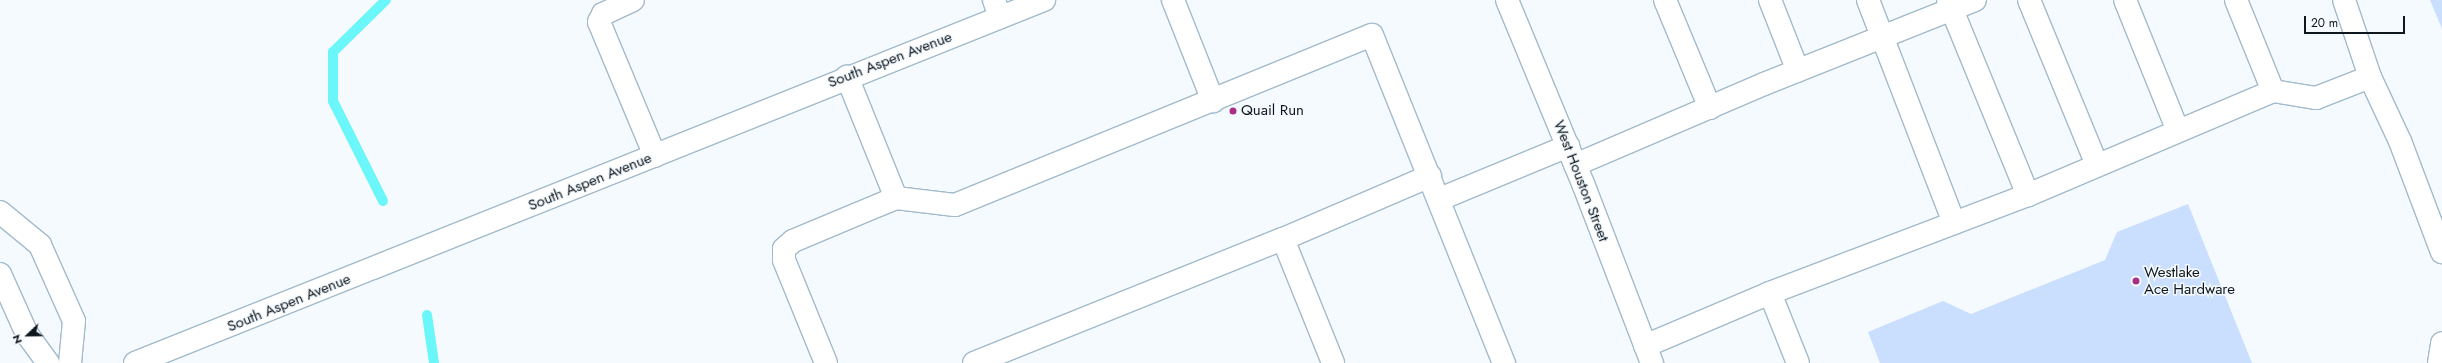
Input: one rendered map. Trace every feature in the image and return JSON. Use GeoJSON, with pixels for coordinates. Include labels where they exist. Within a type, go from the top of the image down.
{"type":"FeatureCollection","features":[{"type":"Feature","properties":{"kind":"main road"},"geometry":{"type":"LineString","coordinates":[[632,0],[603,14],[599,22],[655,156]]}},
{"type":"Feature","properties":{"kind":"main road","name":"South Aspen Avenue"},"geometry":{"type":"LineString","coordinates":[[135,363],[655,156],[847,77],[997,8],[1044,0]]}},
{"type":"Feature","properties":{"kind":"main road"},"geometry":{"type":"LineString","coordinates":[[1173,0],[1214,101]]}},
{"type":"Feature","properties":{"kind":"main road","name":"West Houston Street"},"geometry":{"type":"LineString","coordinates":[[1507,0],[1571,155],[1648,355]]}},
{"type":"Feature","properties":{"kind":"main road"},"geometry":{"type":"LineString","coordinates":[[1665,0],[1710,108]]}},
{"type":"Feature","properties":{"kind":"main road"},"geometry":{"type":"LineString","coordinates":[[1770,0],[1798,71]]}},
{"type":"Feature","properties":{"kind":"main road"},"geometry":{"type":"LineString","coordinates":[[1868,0],[1954,223]]}},
{"type":"Feature","properties":{"kind":"main road"},"geometry":{"type":"LineString","coordinates":[[1440,199],[1710,108],[1798,71],[1883,38],[1950,5],[1975,0]]}},
{"type":"Feature","properties":{"kind":"main road"},"geometry":{"type":"LineString","coordinates":[[2029,0],[2097,165]]}},
{"type":"Feature","properties":{"kind":"main road"},"geometry":{"type":"LineString","coordinates":[[2125,0],[2178,131]]}},
{"type":"Feature","properties":{"kind":"main road"},"geometry":{"type":"LineString","coordinates":[[2236,0],[2273,91]]}},
{"type":"Feature","properties":{"kind":"main road"},"geometry":{"type":"LineString","coordinates":[[2344,0],[2370,78],[2400,142],[2442,252]]}},
{"type":"Feature","properties":{"kind":"main road"},"geometry":{"type":"LineString","coordinates":[[1950,5],[2028,195]]}},
{"type":"Feature","properties":{"kind":"main road"},"geometry":{"type":"LineString","coordinates":[[826,363],[784,260],[784,249],[793,241],[896,198],[955,205],[1214,101],[1372,35],[1440,199],[1504,363]]}},
{"type":"Feature","properties":{"kind":"main road"},"geometry":{"type":"LineString","coordinates":[[847,77],[896,198]]}},
{"type":"Feature","properties":{"kind":"main road"},"geometry":{"type":"LineString","coordinates":[[1648,355],[1770,293],[2028,195],[2273,91],[2316,98],[2370,78]]}},
{"type":"Feature","properties":{"kind":"main road"},"geometry":{"type":"LineString","coordinates":[[974,363],[1282,239],[1430,176]]}},
{"type":"Feature","properties":{"kind":"main road"},"geometry":{"type":"LineString","coordinates":[[0,212],[40,245],[74,321],[70,363]]}},
{"type":"Feature","properties":{"kind":"main road"},"geometry":{"type":"LineString","coordinates":[[1282,239],[1333,363]]}},
{"type":"Feature","properties":{"kind":"main road"},"geometry":{"type":"LineString","coordinates":[[0,274],[27,334],[48,363]]}},
{"type":"Feature","properties":{"kind":"main road"},"geometry":{"type":"LineString","coordinates":[[1770,293],[1798,363]]}},
{"type":"Feature","properties":{"kind":"main road"},"geometry":{"type":"LineString","coordinates":[[2440,363],[2442,342]]}},
{"type":"Feature","properties":{"kind":"building"},"geometry":{"type":"Polygon","coordinates":[[[2430,0],[2442,0],[2442,29],[2430,0]]]}},
{"type":"Feature","properties":{"kind":"building","name":"Westlake Ace Hardware"},"geometry":{"type":"Polygon","coordinates":[[[2188,204],[2252,363],[1880,363],[1868,332],[1943,301],[1971,314],[2105,260],[2117,232],[2188,204]]]}},
{"type":"Feature","properties":{"kind":"waterway"},"geometry":{"type":"LineString","coordinates":[[383,201],[333,101],[333,52],[386,0]]}},
{"type":"Feature","properties":{"kind":"waterway"},"geometry":{"type":"LineString","coordinates":[[427,315],[434,363]]}},
{"type":"Feature","properties":{"kind":"place","name":"Quail Run"},"geometry":{"type":"Point","coordinates":[1233,111]}},
{"type":"Feature","properties":{"kind":"place","name":"Westlake Ace Hardware"},"geometry":{"type":"Point","coordinates":[2136,281]}}]}
